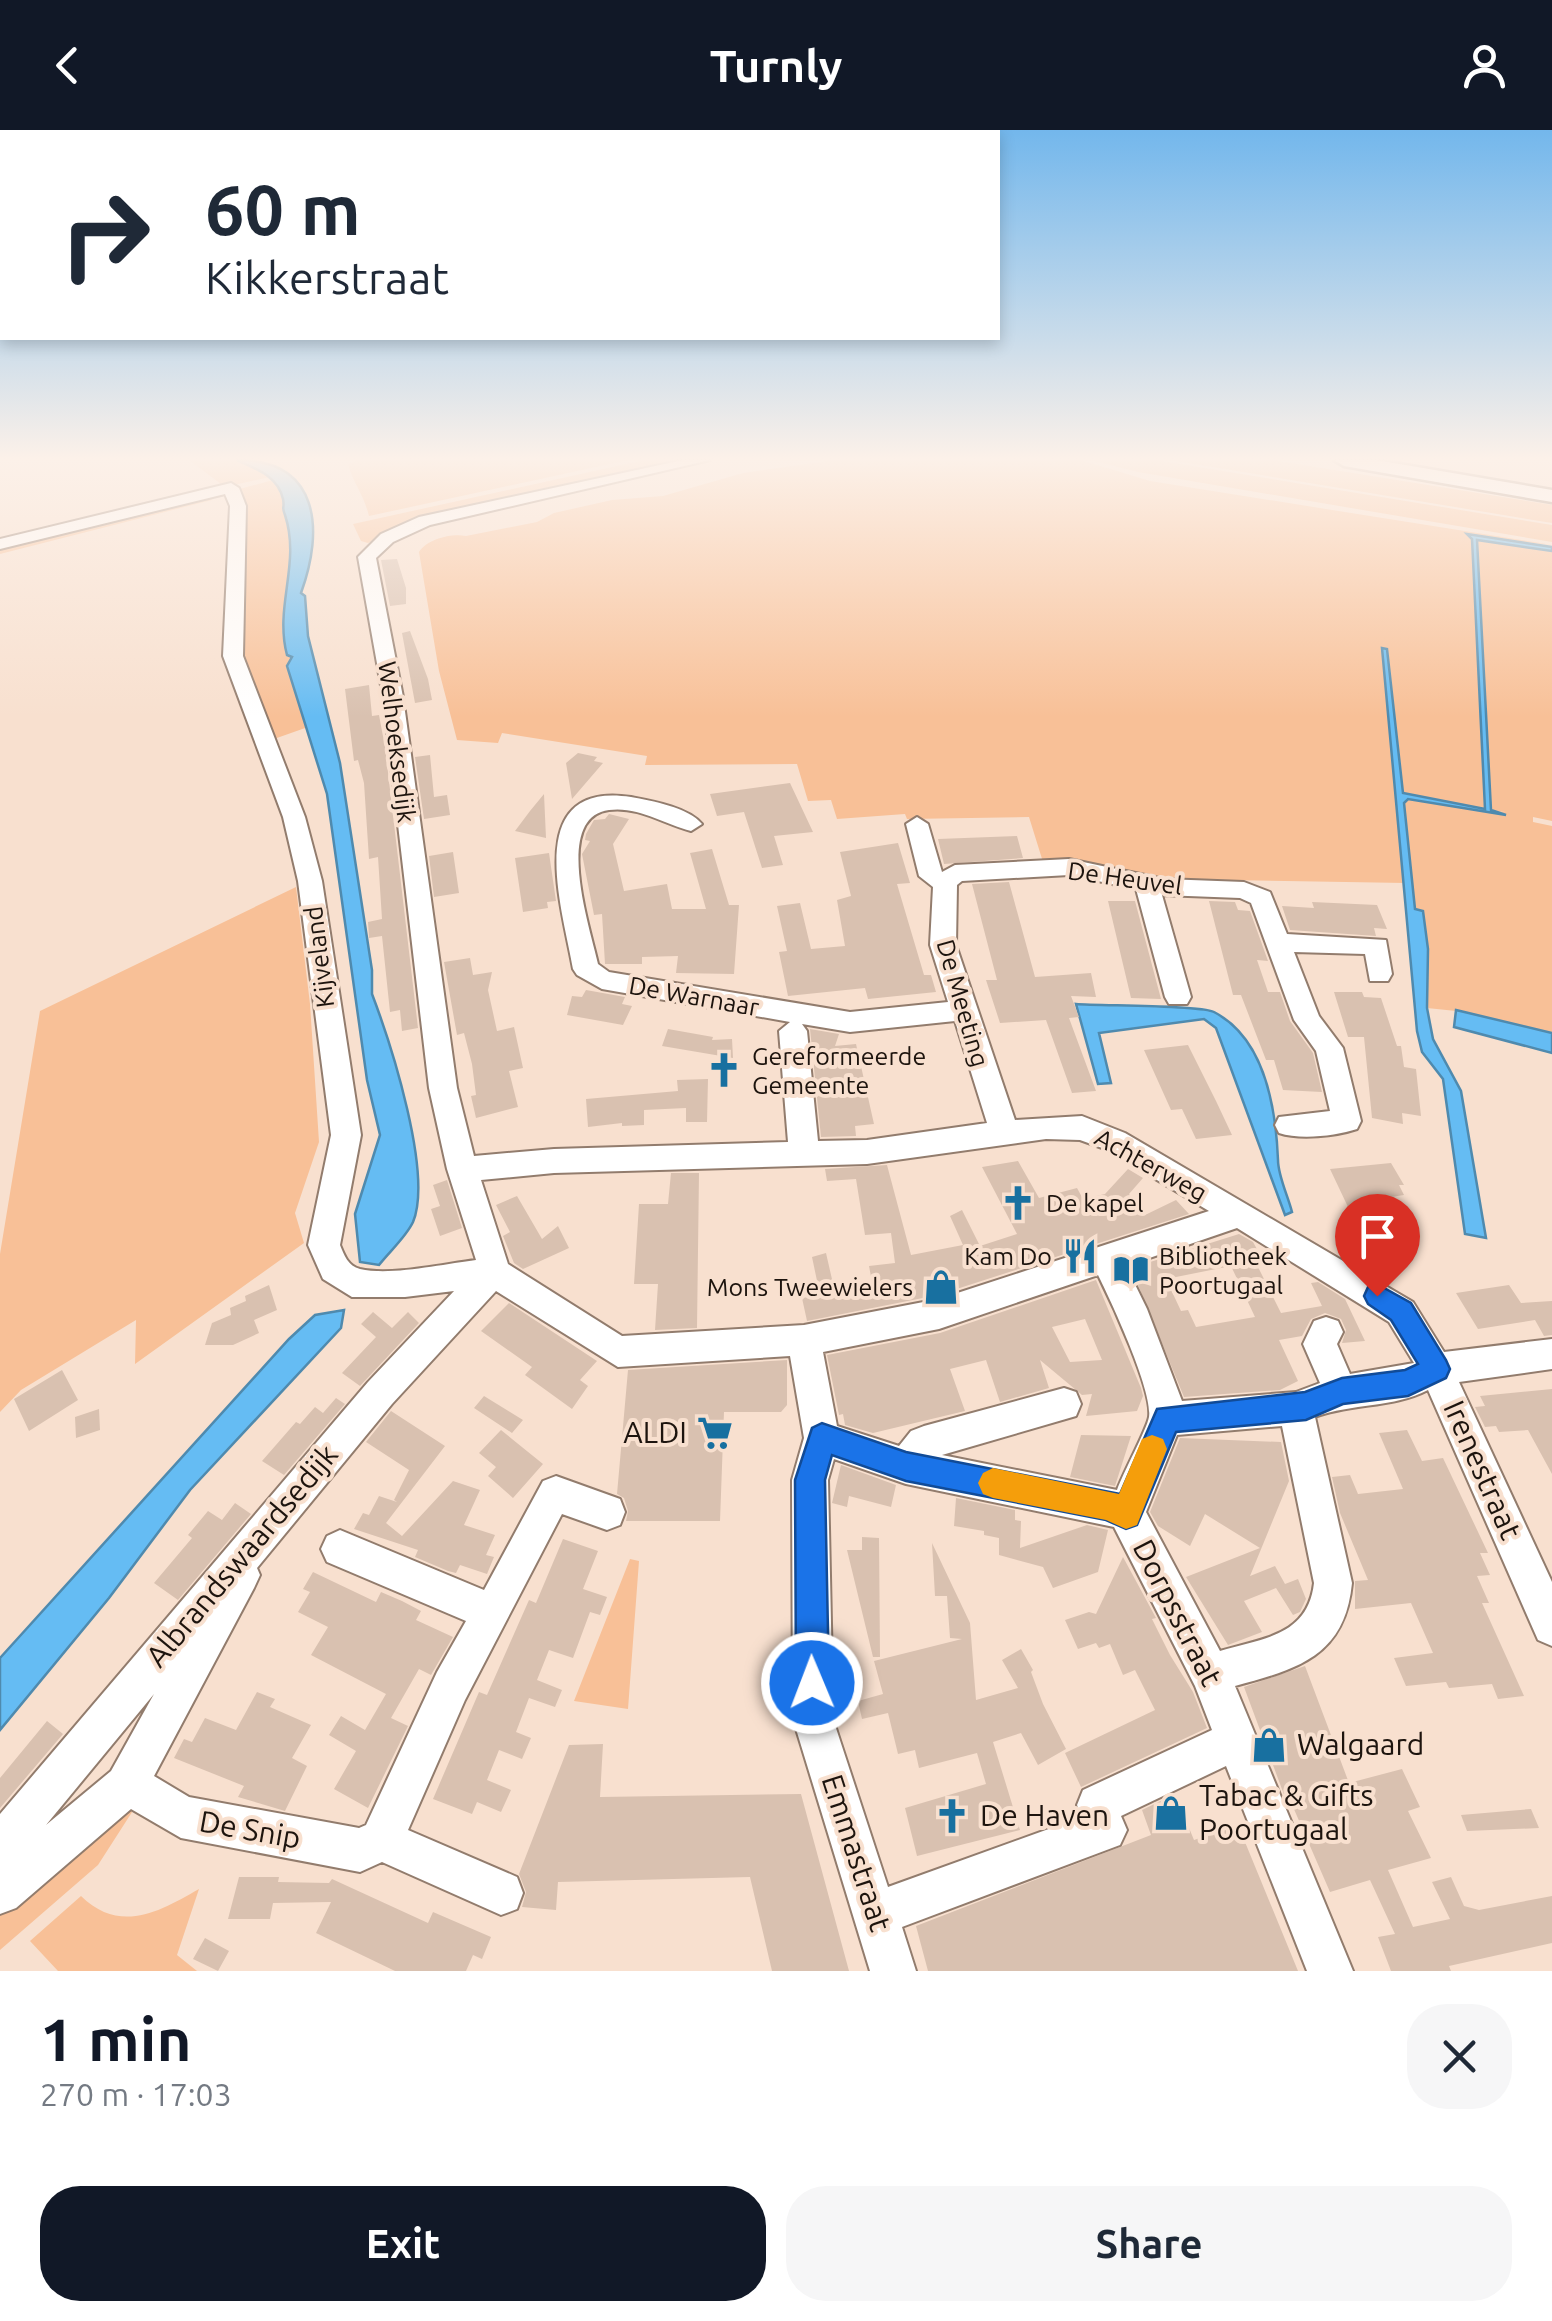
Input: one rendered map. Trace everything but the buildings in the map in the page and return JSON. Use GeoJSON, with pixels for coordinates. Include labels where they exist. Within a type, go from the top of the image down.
{"type":"FeatureCollection","features":[{"type":"Feature","properties":{"kind":"street","name":"Kijveland"},"geometry":{"type":"LineString","coordinates":[[237,546],[233,656],[289,802],[310,881],[346,1136],[324,1245],[334,1269],[352,1282],[406,1283],[493,1272]]}},
{"type":"Feature","properties":{"kind":"street","name":"Welhoeksedijk"},"geometry":{"type":"LineString","coordinates":[[379,546],[367,557],[394,698],[443,1088],[462,1169],[490,1248],[493,1272]]}},
{"type":"Feature","properties":{"kind":"street","name":"De Warnaar"},"geometry":{"type":"LineString","coordinates":[[691,824],[668,814],[608,802],[597,802],[580,812],[566,844],[586,970],[602,980],[850,1022],[963,1010]]}},
{"type":"Feature","properties":{"kind":"street"},"geometry":{"type":"LineString","coordinates":[[918,824],[931,876],[945,883]]}},
{"type":"Feature","properties":{"kind":"street","name":"De Heuvel"},"geometry":{"type":"LineString","coordinates":[[945,883],[954,872],[1069,868],[1146,884],[1244,890],[1262,898],[1307,1020],[1330,1048],[1348,1121],[1288,1125]]}},
{"type":"Feature","properties":{"kind":"street","name":"De Meeting"},"geometry":{"type":"LineString","coordinates":[[945,883],[942,945],[1004,1130]]}},
{"type":"Feature","properties":{"kind":"street"},"geometry":{"type":"LineString","coordinates":[[1146,884],[1178,997]]}},
{"type":"Feature","properties":{"kind":"street"},"geometry":{"type":"LineString","coordinates":[[1276,942],[1377,946],[1379,974]]}},
{"type":"Feature","properties":{"kind":"street"},"geometry":{"type":"LineString","coordinates":[[793,1031],[804,1154]]}},
{"type":"Feature","properties":{"kind":"street","name":"Achterweg"},"geometry":{"type":"LineString","coordinates":[[462,1169],[554,1161],[867,1152],[1004,1130],[1082,1128],[1172,1172],[1238,1215],[1354,1280],[1401,1312],[1436,1369]]}},
{"type":"Feature","properties":{"kind":"street"},"geometry":{"type":"LineString","coordinates":[[493,1272],[618,1352],[804,1340],[939,1314],[1238,1215]]}},
{"type":"Feature","properties":{"kind":"street"},"geometry":{"type":"LineString","coordinates":[[1105,1257],[1131,1309],[1164,1398],[1167,1419],[1301,1407],[1342,1391],[1408,1383],[1436,1369],[1552,1354]]}},
{"type":"Feature","properties":{"kind":"street","name":"Albrandswaardsedijk"},"geometry":{"type":"LineString","coordinates":[[0,1847],[380,1394],[493,1272]]}},
{"type":"Feature","properties":{"kind":"street"},"geometry":{"type":"LineString","coordinates":[[1326,1332],[1320,1344],[1342,1391]]}},
{"type":"Feature","properties":{"kind":"street"},"geometry":{"type":"LineString","coordinates":[[804,1340],[822,1438],[906,1466],[1110,1506],[1126,1514]]}},
{"type":"Feature","properties":{"kind":"street","name":"Irenestraat"},"geometry":{"type":"LineString","coordinates":[[1436,1369],[1552,1626]]}},
{"type":"Feature","properties":{"kind":"street"},"geometry":{"type":"LineString","coordinates":[[906,1466],[924,1443],[1064,1404]]}},
{"type":"Feature","properties":{"kind":"street"},"geometry":{"type":"LineString","coordinates":[[1210,1674],[1302,1644],[1324,1628],[1334,1605],[1301,1407]]}},
{"type":"Feature","properties":{"kind":"street","name":"Dorpsstraat"},"geometry":{"type":"LineString","coordinates":[[1167,1419],[1126,1514],[1210,1674],[1330,1971]]}},
{"type":"Feature","properties":{"kind":"street","name":"Emmastraat"},"geometry":{"type":"LineString","coordinates":[[822,1438],[810,1480],[812,1719],[893,1971]]}},
{"type":"Feature","properties":{"kind":"street"},"geometry":{"type":"LineString","coordinates":[[501,1893],[381,1840],[451,1686],[551,1498],[556,1494],[607,1512]]}},
{"type":"Feature","properties":{"kind":"street"},"geometry":{"type":"LineString","coordinates":[[0,1892],[126,1786],[237,1585],[255,1541]]}},
{"type":"Feature","properties":{"kind":"street"},"geometry":{"type":"LineString","coordinates":[[340,1549],[493,1613]]}},
{"type":"Feature","properties":{"kind":"street"},"geometry":{"type":"LineString","coordinates":[[876,1914],[1102,1818],[1238,1739]]}},
{"type":"Feature","properties":{"kind":"street","name":"De Snip"},"geometry":{"type":"LineString","coordinates":[[126,1786],[150,1795],[181,1817],[360,1850],[381,1840]]}},
{"type":"Feature","properties":{"kind":"shaded area"},"geometry":{"type":"Polygon","coordinates":[[[5,546],[32,546],[0,554],[0,547],[5,546]]]}},
{"type":"Feature","properties":{"kind":"shaded area"},"geometry":{"type":"Polygon","coordinates":[[[237,546],[294,546],[283,612],[283,638],[308,727],[274,739],[244,662],[239,636],[237,546]]]}},
{"type":"Feature","properties":{"kind":"shaded area"},"geometry":{"type":"Polygon","coordinates":[[[426,546],[1472,546],[1487,805],[1485,809],[1403,793],[1387,649],[1382,649],[1406,883],[1171,879],[1043,862],[1029,817],[907,819],[905,814],[837,819],[831,800],[808,801],[797,764],[645,765],[647,756],[502,733],[498,743],[457,740],[439,671],[419,552],[426,546]]]}},
{"type":"Feature","properties":{"kind":"shaded area"},"geometry":{"type":"Polygon","coordinates":[[[1477,546],[1522,546],[1552,551],[1552,821],[1533,817],[1533,822],[1552,826],[1552,1033],[1427,1008],[1428,948],[1415,909],[1404,803],[1407,799],[1505,812],[1491,810],[1477,546]]]}},
{"type":"Feature","properties":{"kind":"shaded area"},"geometry":{"type":"Polygon","coordinates":[[[296,887],[310,1004],[319,1142],[295,1213],[304,1243],[135,1364],[136,1320],[21,1390],[0,1412],[0,1254],[40,1011],[296,887]]]}},
{"type":"Feature","properties":{"kind":"shaded area"},"geometry":{"type":"Polygon","coordinates":[[[630,1559],[639,1561],[628,1709],[574,1701],[630,1559]]]}},
{"type":"Feature","properties":{"kind":"shaded area"},"geometry":{"type":"Polygon","coordinates":[[[134,1809],[98,1865],[0,1950],[0,1907],[117,1811],[134,1809]]]}},
{"type":"Feature","properties":{"kind":"shaded area"},"geometry":{"type":"Polygon","coordinates":[[[199,1889],[177,1955],[197,1971],[58,1971],[30,1941],[81,1896],[96,1908],[125,1917],[154,1911],[199,1889]]]}},
{"type":"Feature","properties":{"kind":"water"},"geometry":{"type":"Polygon","coordinates":[[[290,546],[312,546],[301,593],[305,596],[308,636],[340,763],[372,970],[372,994],[407,1109],[418,1173],[413,1222],[379,1265],[360,1262],[355,1214],[380,1135],[367,1080],[327,794],[287,666],[292,657],[287,655],[283,619],[290,546]]]}},
{"type":"Feature","properties":{"kind":"water"},"geometry":{"type":"Polygon","coordinates":[[[1472,546],[1477,546],[1491,810],[1506,815],[1408,799],[1404,803],[1415,909],[1423,911],[1428,949],[1427,1008],[1433,1039],[1461,1091],[1486,1238],[1465,1234],[1443,1079],[1422,1052],[1417,1031],[1382,648],[1387,649],[1403,793],[1485,809],[1472,546]]]}},
{"type":"Feature","properties":{"kind":"water"},"geometry":{"type":"Polygon","coordinates":[[[1517,546],[1545,546],[1552,547],[1552,551],[1517,546]]]}},
{"type":"Feature","properties":{"kind":"water"},"geometry":{"type":"Polygon","coordinates":[[[1076,1004],[1205,1010],[1232,1024],[1246,1039],[1265,1077],[1280,1173],[1292,1212],[1285,1215],[1216,1028],[1204,1019],[1099,1033],[1111,1083],[1098,1084],[1076,1004]]]}},
{"type":"Feature","properties":{"kind":"water"},"geometry":{"type":"Polygon","coordinates":[[[1456,1010],[1552,1033],[1552,1053],[1454,1027],[1456,1010]]]}},
{"type":"Feature","properties":{"kind":"water"},"geometry":{"type":"Polygon","coordinates":[[[344,1310],[341,1328],[190,1490],[109,1598],[0,1730],[0,1658],[289,1339],[315,1315],[344,1310]]]}},
{"type":"Feature","properties":{"kind":"slow traffic"},"geometry":{"type":"LineString","coordinates":[[993,1483],[1110,1506],[1126,1514],[1152,1449]]}},
{"type":"Feature","properties":{"kind":"place","name":"Gereformeerde Gemeente"},"geometry":{"type":"Point","coordinates":[724,1070]}},
{"type":"Feature","properties":{"kind":"place","name":"De kapel"},"geometry":{"type":"Point","coordinates":[1018,1203]}},
{"type":"Feature","properties":{"kind":"place","name":"Kam Do"},"geometry":{"type":"Point","coordinates":[1080,1256]}},
{"type":"Feature","properties":{"kind":"place","name":"Bibliotheek Poortugaal"},"geometry":{"type":"Point","coordinates":[1131,1270]}},
{"type":"Feature","properties":{"kind":"place","name":"Mons Tweewielers"},"geometry":{"type":"Point","coordinates":[941,1287]}},
{"type":"Feature","properties":{"kind":"place","name":"ALDI"},"geometry":{"type":"Point","coordinates":[715,1433]}},
{"type":"Feature","properties":{"kind":"place","name":"Walgaard"},"geometry":{"type":"Point","coordinates":[1269,1745]}},
{"type":"Feature","properties":{"kind":"place","name":"Tabac & Gifts Poortugaal"},"geometry":{"type":"Point","coordinates":[1171,1813]}},
{"type":"Feature","properties":{"kind":"place","name":"De Haven"},"geometry":{"type":"Point","coordinates":[952,1816]}},
{"type":"Feature","properties":{"kind":"route"},"geometry":{"type":"LineString","coordinates":[[812,1683],[810,1480],[822,1438],[906,1466],[1110,1506],[1126,1514],[1167,1419],[1296,1408],[1342,1391],[1408,1383],[1436,1369],[1401,1312],[1377,1296]]}}]}
